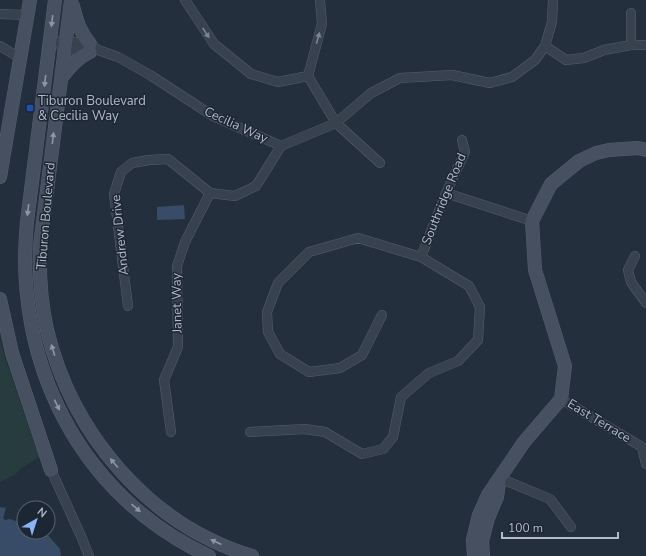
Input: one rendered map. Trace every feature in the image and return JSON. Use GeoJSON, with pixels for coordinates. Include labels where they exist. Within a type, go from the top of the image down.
{"type":"FeatureCollection","features":[{"type":"Feature","properties":{"kind":"main road"},"geometry":{"type":"LineString","coordinates":[[1,170],[4,126],[20,58],[30,0]]}},
{"type":"Feature","properties":{"kind":"main road","name":"Tiburon Boulevard"},"geometry":{"type":"LineString","coordinates":[[55,0],[24,255],[27,305],[37,355],[63,416],[80,446],[100,472],[124,497],[149,519],[177,538],[209,556]]}},
{"type":"Feature","properties":{"kind":"main road"},"geometry":{"type":"LineString","coordinates":[[61,79],[73,64],[93,49],[78,26],[72,0]]}},
{"type":"Feature","properties":{"kind":"main road","name":"Tiburon Boulevard"},"geometry":{"type":"LineString","coordinates":[[72,0],[43,218],[40,262],[42,296],[47,328],[62,376],[76,407],[93,436],[113,462],[136,486],[161,508],[189,527],[218,543],[252,556]]}},
{"type":"Feature","properties":{"kind":"main road"},"geometry":{"type":"LineString","coordinates":[[476,556],[482,541],[488,518],[497,497],[499,478],[524,442],[561,398],[565,366],[535,270],[532,221],[552,184],[579,161],[596,153],[609,150],[638,148],[646,150]]}},
{"type":"Feature","properties":{"kind":"main road"},"geometry":{"type":"LineString","coordinates":[[0,299],[12,352],[51,470]]}},
{"type":"Feature","properties":{"kind":"street"},"geometry":{"type":"LineString","coordinates":[[185,0],[214,44],[250,74],[278,82],[308,76]]}},
{"type":"Feature","properties":{"kind":"street"},"geometry":{"type":"LineString","coordinates":[[320,0],[322,24],[308,76],[336,123],[380,163]]}},
{"type":"Feature","properties":{"kind":"street"},"geometry":{"type":"LineString","coordinates":[[553,0],[552,22],[545,46],[566,60],[584,58],[604,50],[631,45],[646,45]]}},
{"type":"Feature","properties":{"kind":"street"},"geometry":{"type":"LineString","coordinates":[[631,13],[631,45]]}},
{"type":"Feature","properties":{"kind":"street"},"geometry":{"type":"LineString","coordinates":[[0,14],[28,16]]}},
{"type":"Feature","properties":{"kind":"street","name":"Cecilia Way"},"geometry":{"type":"LineString","coordinates":[[49,43],[93,49],[118,57],[150,75],[213,116],[281,146],[336,123],[371,93],[400,78],[452,74],[490,84],[512,77],[535,60],[545,46]]}},
{"type":"Feature","properties":{"kind":"street"},"geometry":{"type":"LineString","coordinates":[[0,46],[20,58]]}},
{"type":"Feature","properties":{"kind":"street","name":"Southridge Road"},"geometry":{"type":"LineString","coordinates":[[421,257],[446,193],[465,152],[462,140]]}},
{"type":"Feature","properties":{"kind":"street"},"geometry":{"type":"LineString","coordinates":[[210,193],[235,196],[256,186],[281,146]]}},
{"type":"Feature","properties":{"kind":"street","name":"Andrew Drive"},"geometry":{"type":"LineString","coordinates":[[128,306],[114,194],[121,172],[132,163],[149,160],[168,160],[210,193]]}},
{"type":"Feature","properties":{"kind":"street","name":"Janet Way"},"geometry":{"type":"LineString","coordinates":[[171,432],[164,380],[178,347],[177,266],[185,242],[210,193]]}},
{"type":"Feature","properties":{"kind":"street"},"geometry":{"type":"LineString","coordinates":[[446,193],[532,221]]}},
{"type":"Feature","properties":{"kind":"street"},"geometry":{"type":"LineString","coordinates":[[250,432],[305,429],[325,432],[362,454],[383,449],[393,437],[401,397],[429,373],[458,361],[478,340],[480,307],[469,286],[421,257],[358,238],[309,252],[278,283],[267,312],[268,332],[280,354],[309,372],[340,368],[362,355],[382,314]]}},
{"type":"Feature","properties":{"kind":"street"},"geometry":{"type":"LineString","coordinates":[[635,256],[628,270],[631,282],[643,301],[646,303]]}},
{"type":"Feature","properties":{"kind":"street","name":"East Terrace"},"geometry":{"type":"LineString","coordinates":[[561,398],[644,445],[646,464]]}},
{"type":"Feature","properties":{"kind":"street"},"geometry":{"type":"LineString","coordinates":[[51,470],[89,556]]}},
{"type":"Feature","properties":{"kind":"street"},"geometry":{"type":"LineString","coordinates":[[499,478],[550,500],[571,527]]}},
{"type":"Feature","properties":{"kind":"green space"},"geometry":{"type":"Polygon","coordinates":[[[0,339],[4,355],[39,457],[20,469],[16,474],[0,482],[0,339]]]}},
{"type":"Feature","properties":{"kind":"water"},"geometry":{"type":"Polygon","coordinates":[[[184,205],[185,219],[157,220],[157,207],[184,205]]]}},
{"type":"Feature","properties":{"kind":"water"},"geometry":{"type":"Polygon","coordinates":[[[0,507],[6,508],[3,518],[5,520],[10,519],[16,521],[16,540],[52,540],[60,549],[61,556],[0,556],[0,507]]]}},
{"type":"Feature","properties":{"kind":"place","name":"Tiburon Boulevard & Cecilia Way"},"geometry":{"type":"Point","coordinates":[30,108]}}]}
